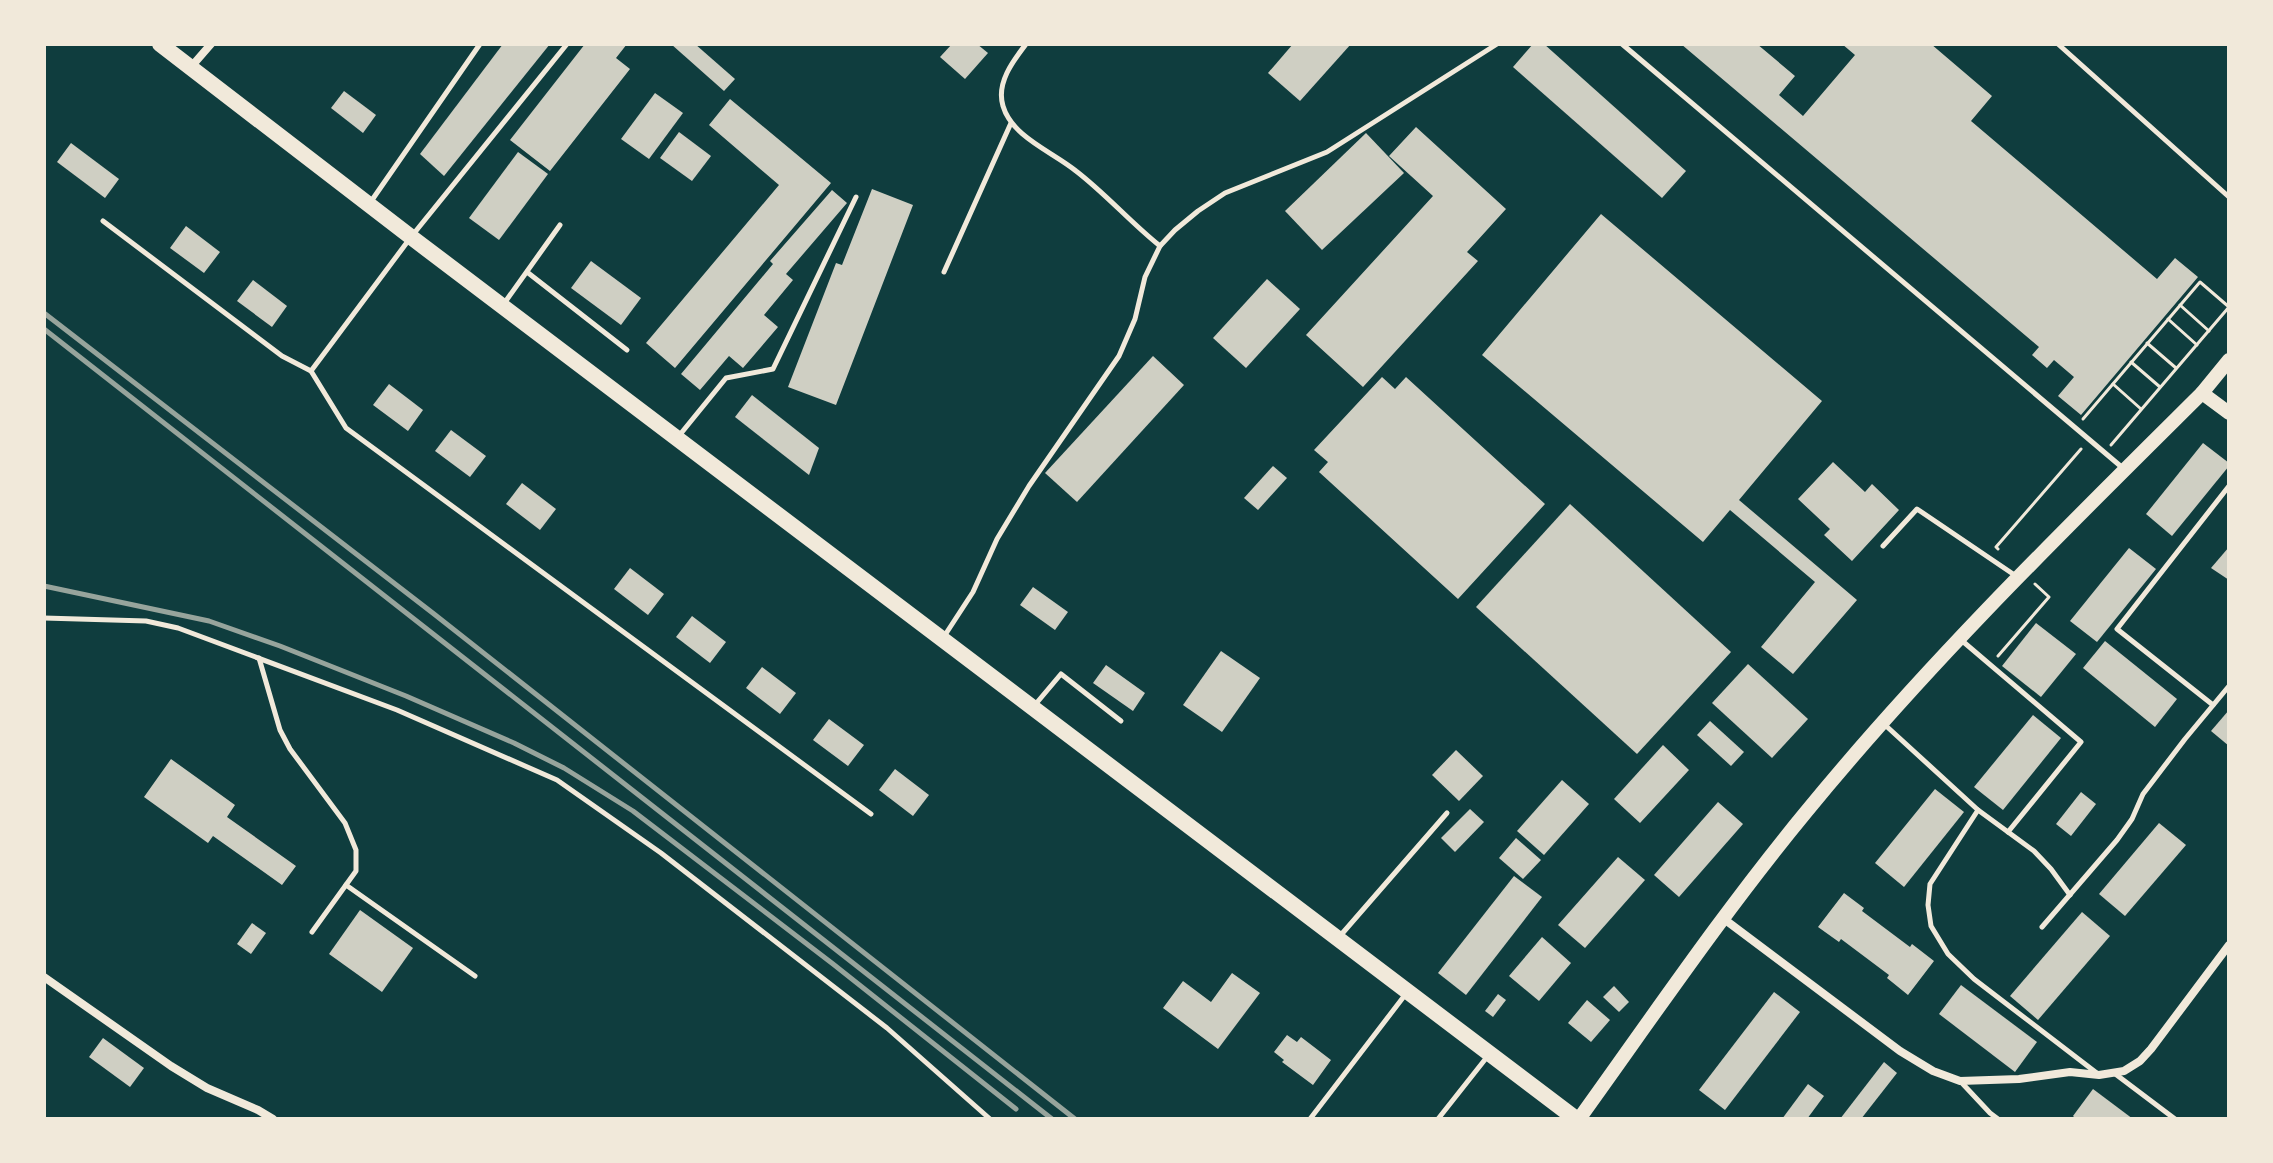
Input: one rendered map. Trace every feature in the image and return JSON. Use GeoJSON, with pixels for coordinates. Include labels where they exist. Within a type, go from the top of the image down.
{"type":"FeatureCollection","features":[{"type":"Feature","properties":{"kind":"main road"},"geometry":{"type":"LineString","coordinates":[[160,44],[1577,1119]]}},
{"type":"Feature","properties":{"kind":"street"},"geometry":{"type":"LineString","coordinates":[[190,67],[211,44]]}},
{"type":"Feature","properties":{"kind":"street"},"geometry":{"type":"LineString","coordinates":[[1577,1119],[1806,812],[2019,574],[2202,393],[2229,360]]}},
{"type":"Feature","properties":{"kind":"street"},"geometry":{"type":"LineString","coordinates":[[2202,393],[2229,413]]}},
{"type":"Feature","properties":{"kind":"street"},"geometry":{"type":"LineString","coordinates":[[1724,919],[1900,1051],[1933,1071],[1960,1081],[2019,1079],[2070,1072],[2099,1075],[2124,1071],[2151,1049],[2229,945]]}},
{"type":"Feature","properties":{"kind":"street"},"geometry":{"type":"LineString","coordinates":[[44,977],[195,1081],[273,1119]]}},
{"type":"Feature","properties":{"kind":"lane"},"geometry":{"type":"LineString","coordinates":[[369,205],[480,44]]}},
{"type":"Feature","properties":{"kind":"lane"},"geometry":{"type":"LineString","coordinates":[[311,371],[411,237],[567,44]]}},
{"type":"Feature","properties":{"kind":"lane"},"geometry":{"type":"LineString","coordinates":[[1026,44],[1009,66],[1000,94],[1011,123],[1078,172],[1160,246]]}},
{"type":"Feature","properties":{"kind":"lane"},"geometry":{"type":"LineString","coordinates":[[943,638],[973,592],[997,539],[1029,486],[1119,356],[1135,319],[1145,277],[1160,246],[1198,211],[1225,193],[1327,152],[1497,44]]}},
{"type":"Feature","properties":{"kind":"lane"},"geometry":{"type":"LineString","coordinates":[[1622,44],[2125,470]]}},
{"type":"Feature","properties":{"kind":"lane"},"geometry":{"type":"LineString","coordinates":[[2058,44],[2229,197]]}},
{"type":"Feature","properties":{"kind":"lane"},"geometry":{"type":"LineString","coordinates":[[944,272],[1011,123]]}},
{"type":"Feature","properties":{"kind":"lane"},"geometry":{"type":"LineString","coordinates":[[677,438],[726,378],[773,369],[856,197]]}},
{"type":"Feature","properties":{"kind":"lane"},"geometry":{"type":"LineString","coordinates":[[103,221],[282,356],[311,371],[346,428],[871,814]]}},
{"type":"Feature","properties":{"kind":"lane"},"geometry":{"type":"LineString","coordinates":[[503,306],[560,225]]}},
{"type":"Feature","properties":{"kind":"lane"},"geometry":{"type":"LineString","coordinates":[[527,272],[627,350]]}},
{"type":"Feature","properties":{"kind":"lane"},"geometry":{"type":"LineString","coordinates":[[2213,705],[2117,629],[2229,486]]}},
{"type":"Feature","properties":{"kind":"lane"},"geometry":{"type":"LineString","coordinates":[[1883,546],[1917,509],[2019,574]]}},
{"type":"Feature","properties":{"kind":"lane"},"geometry":{"type":"LineString","coordinates":[[44,618],[146,621],[178,628],[397,710],[557,780],[661,853],[887,1028],[990,1119]]}},
{"type":"Feature","properties":{"kind":"lane"},"geometry":{"type":"LineString","coordinates":[[1960,639],[2081,742],[2008,832]]}},
{"type":"Feature","properties":{"kind":"lane"},"geometry":{"type":"LineString","coordinates":[[259,658],[280,730],[290,749],[345,823],[356,850],[356,871],[312,932]]}},
{"type":"Feature","properties":{"kind":"lane"},"geometry":{"type":"LineString","coordinates":[[1034,707],[1061,674],[1121,721]]}},
{"type":"Feature","properties":{"kind":"lane"},"geometry":{"type":"LineString","coordinates":[[2042,927],[2117,840],[2132,819],[2143,794],[2229,686]]}},
{"type":"Feature","properties":{"kind":"lane"},"geometry":{"type":"LineString","coordinates":[[1883,723],[1978,810],[2043,860],[2070,895]]}},
{"type":"Feature","properties":{"kind":"lane"},"geometry":{"type":"LineString","coordinates":[[1978,810],[1930,884],[1928,905],[1931,926],[1948,954],[1974,979],[2099,1075]]}},
{"type":"Feature","properties":{"kind":"lane"},"geometry":{"type":"LineString","coordinates":[[1338,938],[1447,813]]}},
{"type":"Feature","properties":{"kind":"lane"},"geometry":{"type":"LineString","coordinates":[[346,885],[475,976]]}},
{"type":"Feature","properties":{"kind":"lane"},"geometry":{"type":"LineString","coordinates":[[1310,1119],[1409,991]]}},
{"type":"Feature","properties":{"kind":"lane"},"geometry":{"type":"LineString","coordinates":[[1438,1119],[1489,1054]]}},
{"type":"Feature","properties":{"kind":"lane"},"geometry":{"type":"LineString","coordinates":[[2113,1073],[2175,1119]]}},
{"type":"Feature","properties":{"kind":"lane"},"geometry":{"type":"LineString","coordinates":[[1960,1081],[1998,1119]]}},
{"type":"Feature","properties":{"kind":"path"},"geometry":{"type":"LineString","coordinates":[[2200,282],[2229,307],[2111,445],[2081,420],[2168,319],[2200,282]]}},
{"type":"Feature","properties":{"kind":"path"},"geometry":{"type":"LineString","coordinates":[[2180,305],[2209,331]]}},
{"type":"Feature","properties":{"kind":"path"},"geometry":{"type":"LineString","coordinates":[[2168,319],[2197,345]]}},
{"type":"Feature","properties":{"kind":"path"},"geometry":{"type":"LineString","coordinates":[[2147,343],[2176,368]]}},
{"type":"Feature","properties":{"kind":"path"},"geometry":{"type":"LineString","coordinates":[[2131,362],[2160,387]]}},
{"type":"Feature","properties":{"kind":"path"},"geometry":{"type":"LineString","coordinates":[[2113,384],[2141,409]]}},
{"type":"Feature","properties":{"kind":"path"},"geometry":{"type":"LineString","coordinates":[[1990,664],[2049,597],[2019,574],[1996,547],[2096,432]]}},
{"type":"Feature","properties":{"kind":"building"},"geometry":{"type":"Polygon","coordinates":[[[503,44],[550,44],[444,176],[420,154],[503,44]]]}},
{"type":"Feature","properties":{"kind":"building"},"geometry":{"type":"Polygon","coordinates":[[[585,44],[627,44],[616,58],[630,69],[550,171],[510,140],[585,44]]]}},
{"type":"Feature","properties":{"kind":"building"},"geometry":{"type":"Polygon","coordinates":[[[671,44],[695,44],[735,79],[724,91],[671,44]]]}},
{"type":"Feature","properties":{"kind":"building"},"geometry":{"type":"Polygon","coordinates":[[[952,44],[977,44],[988,53],[965,79],[940,57],[952,44]]]}},
{"type":"Feature","properties":{"kind":"building"},"geometry":{"type":"Polygon","coordinates":[[[1293,44],[1351,44],[1300,101],[1268,73],[1293,44]]]}},
{"type":"Feature","properties":{"kind":"building"},"geometry":{"type":"Polygon","coordinates":[[[1533,44],[1544,44],[1686,171],[1662,198],[1513,67],[1533,44]]]}},
{"type":"Feature","properties":{"kind":"building"},"geometry":{"type":"Polygon","coordinates":[[[1681,44],[1757,44],[1795,76],[1779,95],[1803,116],[1855,55],[1842,44],[1931,44],[1992,96],[1971,121],[2157,279],[2175,258],[2198,277],[2081,415],[2058,396],[2074,377],[2054,360],[2047,368],[2032,355],[2039,347],[1681,44]]]}},
{"type":"Feature","properties":{"kind":"building"},"geometry":{"type":"Polygon","coordinates":[[[344,91],[376,115],[363,133],[331,108],[344,91]]]}},
{"type":"Feature","properties":{"kind":"building"},"geometry":{"type":"Polygon","coordinates":[[[655,93],[683,113],[649,159],[621,139],[655,93]]]}},
{"type":"Feature","properties":{"kind":"building"},"geometry":{"type":"Polygon","coordinates":[[[730,99],[831,183],[675,368],[646,343],[779,185],[709,125],[730,99]]]}},
{"type":"Feature","properties":{"kind":"building"},"geometry":{"type":"Polygon","coordinates":[[[1416,127],[1506,209],[1467,252],[1478,261],[1363,387],[1306,335],[1433,196],[1389,156],[1416,127]]]}},
{"type":"Feature","properties":{"kind":"building"},"geometry":{"type":"Polygon","coordinates":[[[679,132],[711,156],[692,181],[660,158],[679,132]]]}},
{"type":"Feature","properties":{"kind":"building"},"geometry":{"type":"Polygon","coordinates":[[[1366,133],[1404,173],[1322,250],[1285,211],[1366,133]]]}},
{"type":"Feature","properties":{"kind":"building"},"geometry":{"type":"Polygon","coordinates":[[[71,143],[119,179],[105,198],[57,162],[71,143]]]}},
{"type":"Feature","properties":{"kind":"building"},"geometry":{"type":"Polygon","coordinates":[[[518,152],[548,174],[499,240],[469,218],[518,152]]]}},
{"type":"Feature","properties":{"kind":"building"},"geometry":{"type":"Polygon","coordinates":[[[872,189],[913,205],[836,405],[788,387],[836,263],[842,265],[872,189]]]}},
{"type":"Feature","properties":{"kind":"building"},"geometry":{"type":"Polygon","coordinates":[[[832,190],[847,203],[786,274],[793,280],[764,315],[778,327],[743,368],[729,356],[700,390],[681,374],[773,264],[770,261],[832,190]]]}},
{"type":"Feature","properties":{"kind":"building"},"geometry":{"type":"Polygon","coordinates":[[[1601,214],[1822,401],[1739,500],[1857,600],[1793,674],[1761,647],[1815,582],[1730,510],[1703,542],[1482,355],[1601,214]]]}},
{"type":"Feature","properties":{"kind":"building"},"geometry":{"type":"Polygon","coordinates":[[[186,226],[220,252],[204,273],[170,248],[186,226]]]}},
{"type":"Feature","properties":{"kind":"building"},"geometry":{"type":"Polygon","coordinates":[[[591,261],[641,298],[621,325],[571,288],[591,261]]]}},
{"type":"Feature","properties":{"kind":"building"},"geometry":{"type":"Polygon","coordinates":[[[1267,279],[1300,309],[1246,368],[1213,338],[1267,279]]]}},
{"type":"Feature","properties":{"kind":"building"},"geometry":{"type":"Polygon","coordinates":[[[253,280],[287,306],[272,327],[237,301],[253,280]]]}},
{"type":"Feature","properties":{"kind":"building"},"geometry":{"type":"Polygon","coordinates":[[[1153,356],[1184,385],[1077,502],[1045,473],[1153,356]]]}},
{"type":"Feature","properties":{"kind":"building"},"geometry":{"type":"Polygon","coordinates":[[[1382,377],[1395,389],[1406,377],[1545,504],[1458,599],[1319,472],[1328,462],[1314,450],[1382,377]]]}},
{"type":"Feature","properties":{"kind":"building"},"geometry":{"type":"Polygon","coordinates":[[[389,384],[423,410],[408,431],[373,405],[389,384]]]}},
{"type":"Feature","properties":{"kind":"building"},"geometry":{"type":"Polygon","coordinates":[[[752,395],[819,448],[809,475],[735,417],[752,395]]]}},
{"type":"Feature","properties":{"kind":"building"},"geometry":{"type":"Polygon","coordinates":[[[451,430],[486,456],[470,477],[435,451],[451,430]]]}},
{"type":"Feature","properties":{"kind":"building"},"geometry":{"type":"Polygon","coordinates":[[[2203,443],[2229,466],[2172,536],[2146,514],[2203,443]]]}},
{"type":"Feature","properties":{"kind":"building"},"geometry":{"type":"Polygon","coordinates":[[[1833,462],[1865,492],[1872,484],[1899,510],[1852,561],[1824,535],[1830,529],[1798,499],[1833,462]]]}},
{"type":"Feature","properties":{"kind":"building"},"geometry":{"type":"Polygon","coordinates":[[[1273,466],[1287,478],[1258,510],[1244,498],[1273,466]]]}},
{"type":"Feature","properties":{"kind":"building"},"geometry":{"type":"Polygon","coordinates":[[[522,483],[556,509],[540,530],[506,504],[522,483]]]}},
{"type":"Feature","properties":{"kind":"building"},"geometry":{"type":"Polygon","coordinates":[[[1570,504],[1731,652],[1637,754],[1476,607],[1570,504]]]}},
{"type":"Feature","properties":{"kind":"building"},"geometry":{"type":"Polygon","coordinates":[[[2229,547],[2229,580],[2211,568],[2229,547]]]}},
{"type":"Feature","properties":{"kind":"building"},"geometry":{"type":"Polygon","coordinates":[[[2129,548],[2156,569],[2097,642],[2070,621],[2129,548]]]}},
{"type":"Feature","properties":{"kind":"building"},"geometry":{"type":"Polygon","coordinates":[[[630,568],[664,594],[648,615],[614,589],[630,568]]]}},
{"type":"Feature","properties":{"kind":"building"},"geometry":{"type":"Polygon","coordinates":[[[1033,587],[1068,612],[1055,630],[1020,605],[1033,587]]]}},
{"type":"Feature","properties":{"kind":"building"},"geometry":{"type":"Polygon","coordinates":[[[692,616],[726,642],[710,663],[676,637],[692,616]]]}},
{"type":"Feature","properties":{"kind":"building"},"geometry":{"type":"Polygon","coordinates":[[[2036,623],[2076,654],[2041,697],[2002,666],[2036,623]]]}},
{"type":"Feature","properties":{"kind":"building"},"geometry":{"type":"Polygon","coordinates":[[[2105,641],[2177,699],[2155,727],[2083,668],[2105,641]]]}},
{"type":"Feature","properties":{"kind":"building"},"geometry":{"type":"Polygon","coordinates":[[[1221,651],[1260,678],[1222,732],[1183,705],[1221,651]]]}},
{"type":"Feature","properties":{"kind":"building"},"geometry":{"type":"Polygon","coordinates":[[[1748,664],[1808,719],[1772,758],[1712,703],[1748,664]]]}},
{"type":"Feature","properties":{"kind":"building"},"geometry":{"type":"Polygon","coordinates":[[[1106,665],[1145,693],[1133,711],[1093,683],[1106,665]]]}},
{"type":"Feature","properties":{"kind":"building"},"geometry":{"type":"Polygon","coordinates":[[[762,667],[796,693],[780,714],[746,688],[762,667]]]}},
{"type":"Feature","properties":{"kind":"building"},"geometry":{"type":"Polygon","coordinates":[[[2229,710],[2229,746],[2211,731],[2229,710]]]}},
{"type":"Feature","properties":{"kind":"building"},"geometry":{"type":"Polygon","coordinates":[[[2033,715],[2061,738],[2003,810],[1974,787],[2033,715]]]}},
{"type":"Feature","properties":{"kind":"building"},"geometry":{"type":"Polygon","coordinates":[[[829,719],[864,745],[848,766],[813,740],[829,719]]]}},
{"type":"Feature","properties":{"kind":"building"},"geometry":{"type":"Polygon","coordinates":[[[1710,721],[1744,752],[1731,766],[1697,735],[1710,721]]]}},
{"type":"Feature","properties":{"kind":"building"},"geometry":{"type":"Polygon","coordinates":[[[1663,745],[1689,770],[1640,823],[1614,799],[1663,745]]]}},
{"type":"Feature","properties":{"kind":"building"},"geometry":{"type":"Polygon","coordinates":[[[1456,750],[1483,776],[1459,801],[1432,775],[1456,750]]]}},
{"type":"Feature","properties":{"kind":"building"},"geometry":{"type":"Polygon","coordinates":[[[171,759],[235,805],[227,817],[296,866],[282,885],[213,836],[208,843],[144,797],[171,759]]]}},
{"type":"Feature","properties":{"kind":"building"},"geometry":{"type":"Polygon","coordinates":[[[895,769],[929,795],[913,816],[879,790],[895,769]]]}},
{"type":"Feature","properties":{"kind":"building"},"geometry":{"type":"Polygon","coordinates":[[[1562,780],[1589,804],[1544,855],[1517,831],[1562,780]]]}},
{"type":"Feature","properties":{"kind":"building"},"geometry":{"type":"Polygon","coordinates":[[[1935,789],[1964,812],[1904,887],[1875,863],[1935,789]]]}},
{"type":"Feature","properties":{"kind":"building"},"geometry":{"type":"Polygon","coordinates":[[[2081,792],[2096,804],[2071,836],[2056,824],[2081,792]]]}},
{"type":"Feature","properties":{"kind":"building"},"geometry":{"type":"Polygon","coordinates":[[[1718,802],[1743,824],[1679,897],[1654,875],[1718,802]]]}},
{"type":"Feature","properties":{"kind":"building"},"geometry":{"type":"Polygon","coordinates":[[[1470,809],[1484,822],[1455,852],[1441,838],[1470,809]]]}},
{"type":"Feature","properties":{"kind":"building"},"geometry":{"type":"Polygon","coordinates":[[[2159,823],[2186,845],[2125,916],[2099,894],[2159,823]]]}},
{"type":"Feature","properties":{"kind":"building"},"geometry":{"type":"Polygon","coordinates":[[[1516,838],[1541,860],[1523,879],[1499,858],[1516,838]]]}},
{"type":"Feature","properties":{"kind":"building"},"geometry":{"type":"Polygon","coordinates":[[[1618,857],[1645,880],[1585,948],[1558,925],[1618,857]]]}},
{"type":"Feature","properties":{"kind":"building"},"geometry":{"type":"Polygon","coordinates":[[[1514,876],[1542,897],[1466,995],[1438,973],[1514,876]]]}},
{"type":"Feature","properties":{"kind":"building"},"geometry":{"type":"Polygon","coordinates":[[[1844,893],[1864,908],[1862,911],[1934,961],[1908,995],[1887,978],[1889,975],[1841,939],[1839,942],[1818,927],[1844,893]]]}},
{"type":"Feature","properties":{"kind":"building"},"geometry":{"type":"Polygon","coordinates":[[[360,910],[413,948],[382,992],[329,954],[360,910]]]}},
{"type":"Feature","properties":{"kind":"building"},"geometry":{"type":"Polygon","coordinates":[[[2082,912],[2110,936],[2038,1020],[2010,996],[2082,912]]]}},
{"type":"Feature","properties":{"kind":"building"},"geometry":{"type":"Polygon","coordinates":[[[252,923],[266,933],[251,954],[237,944],[252,923]]]}},
{"type":"Feature","properties":{"kind":"building"},"geometry":{"type":"Polygon","coordinates":[[[1542,937],[1571,963],[1539,1001],[1509,976],[1542,937]]]}},
{"type":"Feature","properties":{"kind":"building"},"geometry":{"type":"Polygon","coordinates":[[[1232,973],[1260,993],[1218,1049],[1163,1008],[1183,981],[1211,1002],[1232,973]]]}},
{"type":"Feature","properties":{"kind":"building"},"geometry":{"type":"Polygon","coordinates":[[[1961,985],[2037,1042],[2015,1072],[1939,1014],[1961,985]]]}},
{"type":"Feature","properties":{"kind":"building"},"geometry":{"type":"Polygon","coordinates":[[[1614,986],[1629,1002],[1619,1012],[1603,997],[1614,986]]]}},
{"type":"Feature","properties":{"kind":"building"},"geometry":{"type":"Polygon","coordinates":[[[1774,992],[1800,1012],[1725,1110],[1699,1090],[1774,992]]]}},
{"type":"Feature","properties":{"kind":"building"},"geometry":{"type":"Polygon","coordinates":[[[1498,994],[1506,1000],[1493,1017],[1485,1011],[1498,994]]]}},
{"type":"Feature","properties":{"kind":"building"},"geometry":{"type":"Polygon","coordinates":[[[1587,1000],[1610,1020],[1591,1042],[1568,1023],[1587,1000]]]}},
{"type":"Feature","properties":{"kind":"building"},"geometry":{"type":"Polygon","coordinates":[[[1287,1035],[1297,1042],[1301,1037],[1331,1060],[1313,1085],[1282,1062],[1284,1060],[1274,1052],[1287,1035]]]}},
{"type":"Feature","properties":{"kind":"building"},"geometry":{"type":"Polygon","coordinates":[[[103,1038],[144,1068],[130,1087],[89,1057],[103,1038]]]}},
{"type":"Feature","properties":{"kind":"building"},"geometry":{"type":"Polygon","coordinates":[[[1884,1062],[1897,1073],[1861,1119],[1840,1119],[1884,1062]]]}},
{"type":"Feature","properties":{"kind":"building"},"geometry":{"type":"Polygon","coordinates":[[[1808,1084],[1824,1096],[1807,1119],[1782,1119],[1808,1084]]]}},
{"type":"Feature","properties":{"kind":"building"},"geometry":{"type":"Polygon","coordinates":[[[2093,1089],[2133,1119],[2076,1119],[2073,1116],[2093,1089]]]}},
{"type":"Feature","properties":{"kind":"railway"},"geometry":{"type":"LineString","coordinates":[[44,313],[434,614],[1075,1119]]}},
{"type":"Feature","properties":{"kind":"railway"},"geometry":{"type":"LineString","coordinates":[[44,329],[1052,1119]]}},
{"type":"Feature","properties":{"kind":"railway"},"geometry":{"type":"LineString","coordinates":[[44,586],[209,621],[406,696],[564,768],[633,811],[1016,1109]]}}]}
